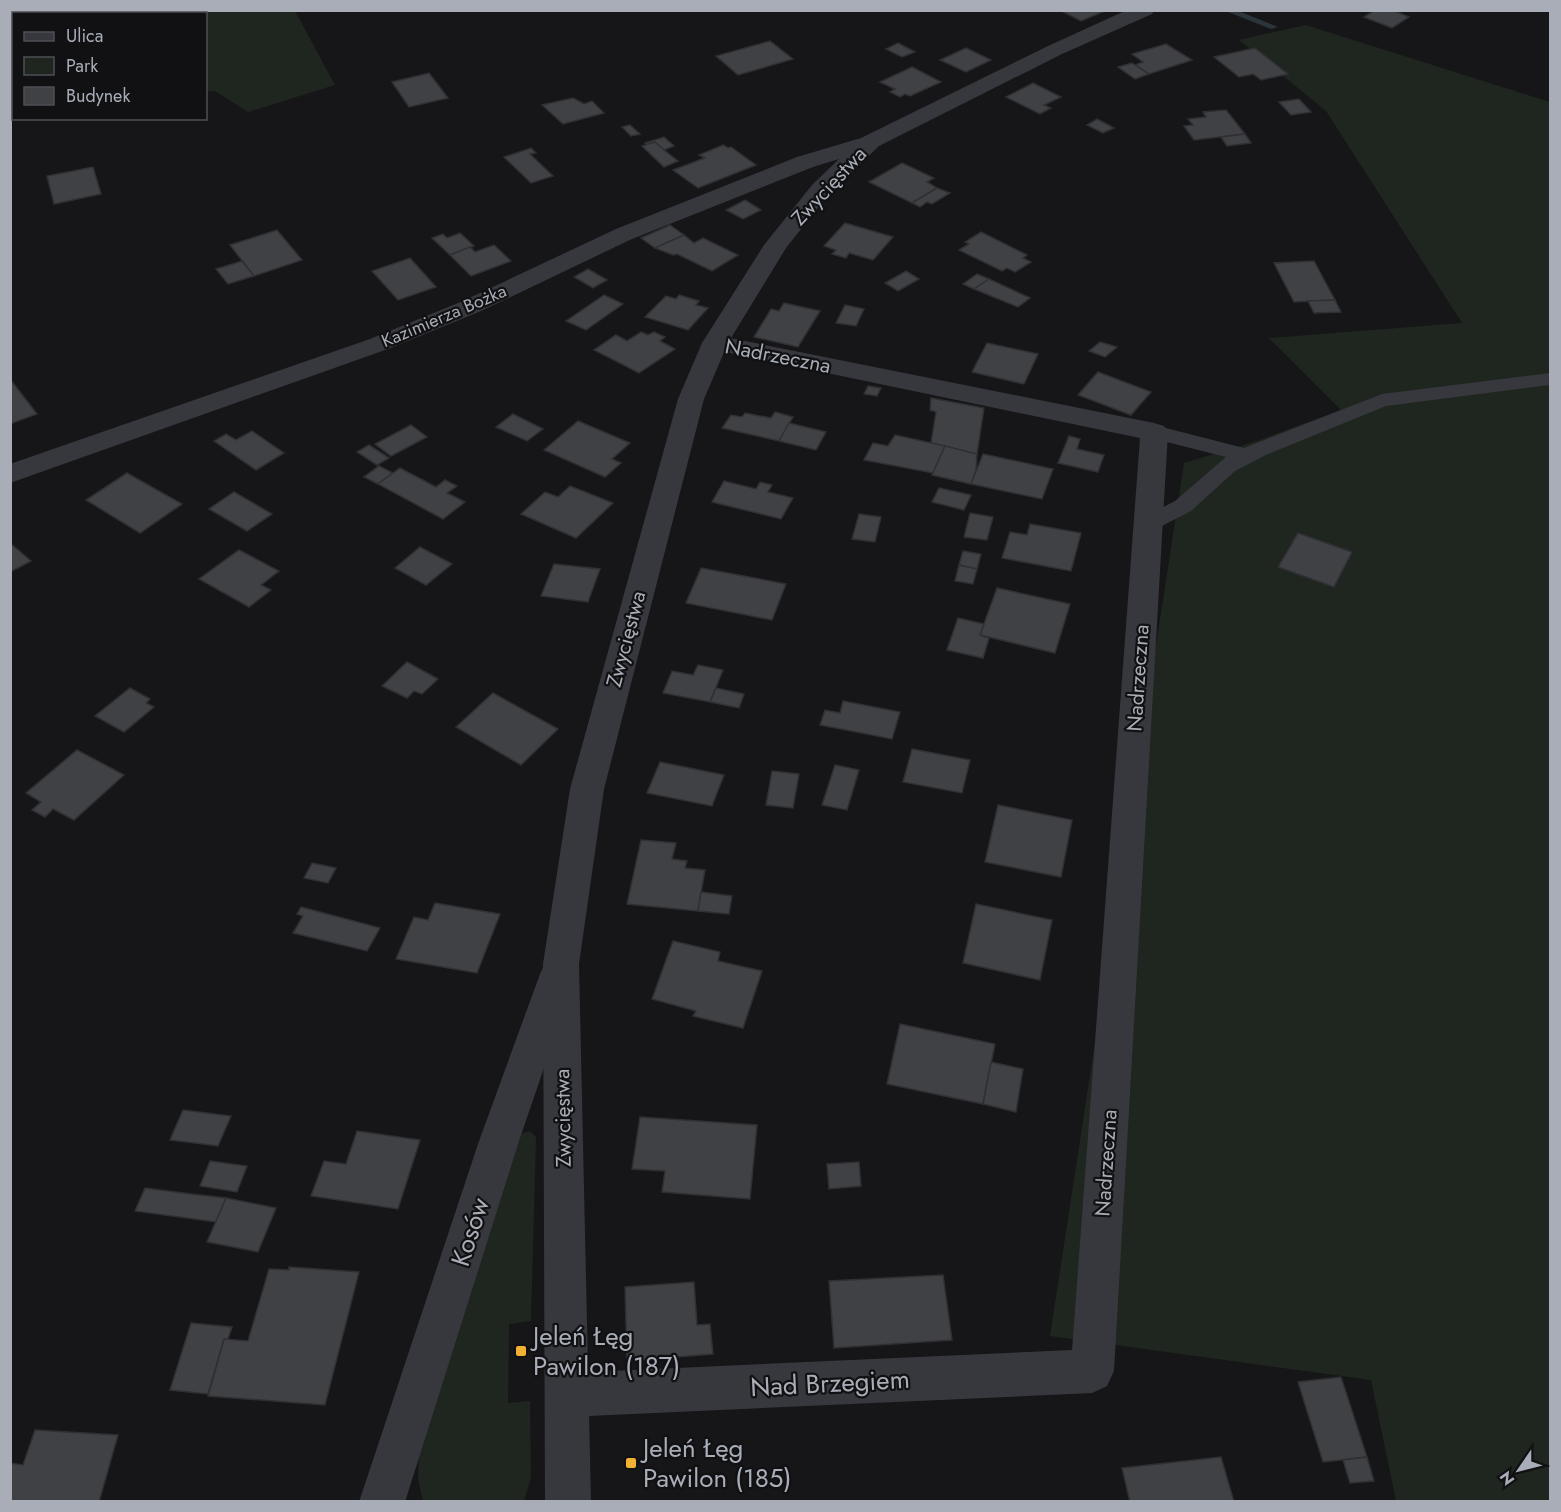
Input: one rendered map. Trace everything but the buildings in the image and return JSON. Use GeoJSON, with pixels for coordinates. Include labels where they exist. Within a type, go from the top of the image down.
{"type":"FeatureCollection","features":[{"type":"Feature","properties":{"kind":"street","name":"Zwycięstwa"},"geometry":{"type":"LineString","coordinates":[[568,1502],[561,964],[587,789],[691,399],[715,343],[776,244],[820,190],[871,141],[1055,50],[1145,10]]}},
{"type":"Feature","properties":{"kind":"street","name":"Kazimierza Bożka"},"geometry":{"type":"LineString","coordinates":[[10,474],[379,344],[472,306],[624,234],[805,162],[871,141]]}},
{"type":"Feature","properties":{"kind":"street","name":"Nadrzeczna"},"geometry":{"type":"LineString","coordinates":[[715,343],[1154,432],[1092,1371]]}},
{"type":"Feature","properties":{"kind":"street","name":"Kosów"},"geometry":{"type":"LineString","coordinates":[[382,1502],[496,1152],[561,964]]}},
{"type":"Feature","properties":{"kind":"street","name":"Nad Brzegiem"},"geometry":{"type":"LineString","coordinates":[[567,1395],[1092,1371]]}},
{"type":"Feature","properties":{"kind":"lane"},"geometry":{"type":"LineString","coordinates":[[1148,524],[1183,506],[1227,466],[1382,400],[1551,379]]}},
{"type":"Feature","properties":{"kind":"lane"},"geometry":{"type":"LineString","coordinates":[[1154,432],[1247,456]]}},
{"type":"Feature","properties":{"kind":"green space"},"geometry":{"type":"Polygon","coordinates":[[[11,10],[295,11],[335,85],[248,112],[215,91],[207,91],[207,12],[12,12],[11,119],[11,10]]]}},
{"type":"Feature","properties":{"kind":"green space"},"geometry":{"type":"Polygon","coordinates":[[[1306,25],[1550,102],[1550,1501],[1396,1501],[1371,1380],[1050,1336],[1184,463],[1254,442],[1341,410],[1269,338],[1462,323],[1326,111],[1239,40],[1306,25]]]}},
{"type":"Feature","properties":{"kind":"green space"},"geometry":{"type":"Polygon","coordinates":[[[530,1131],[536,1137],[531,1321],[509,1324],[508,1403],[530,1401],[531,1477],[524,1501],[423,1502],[418,1478],[419,1454],[520,1134],[530,1131]]]}},
{"type":"Feature","properties":{"kind":"waterway"},"geometry":{"type":"LineString","coordinates":[[1227,10],[1274,27]]}},
{"type":"Feature","properties":{"kind":"place","name":"Jeleń Łęg Pawilon (187)"},"geometry":{"type":"Point","coordinates":[521,1351]}},
{"type":"Feature","properties":{"kind":"place","name":"Jeleń Łęg Pawilon (185)"},"geometry":{"type":"Point","coordinates":[631,1463]}}]}
